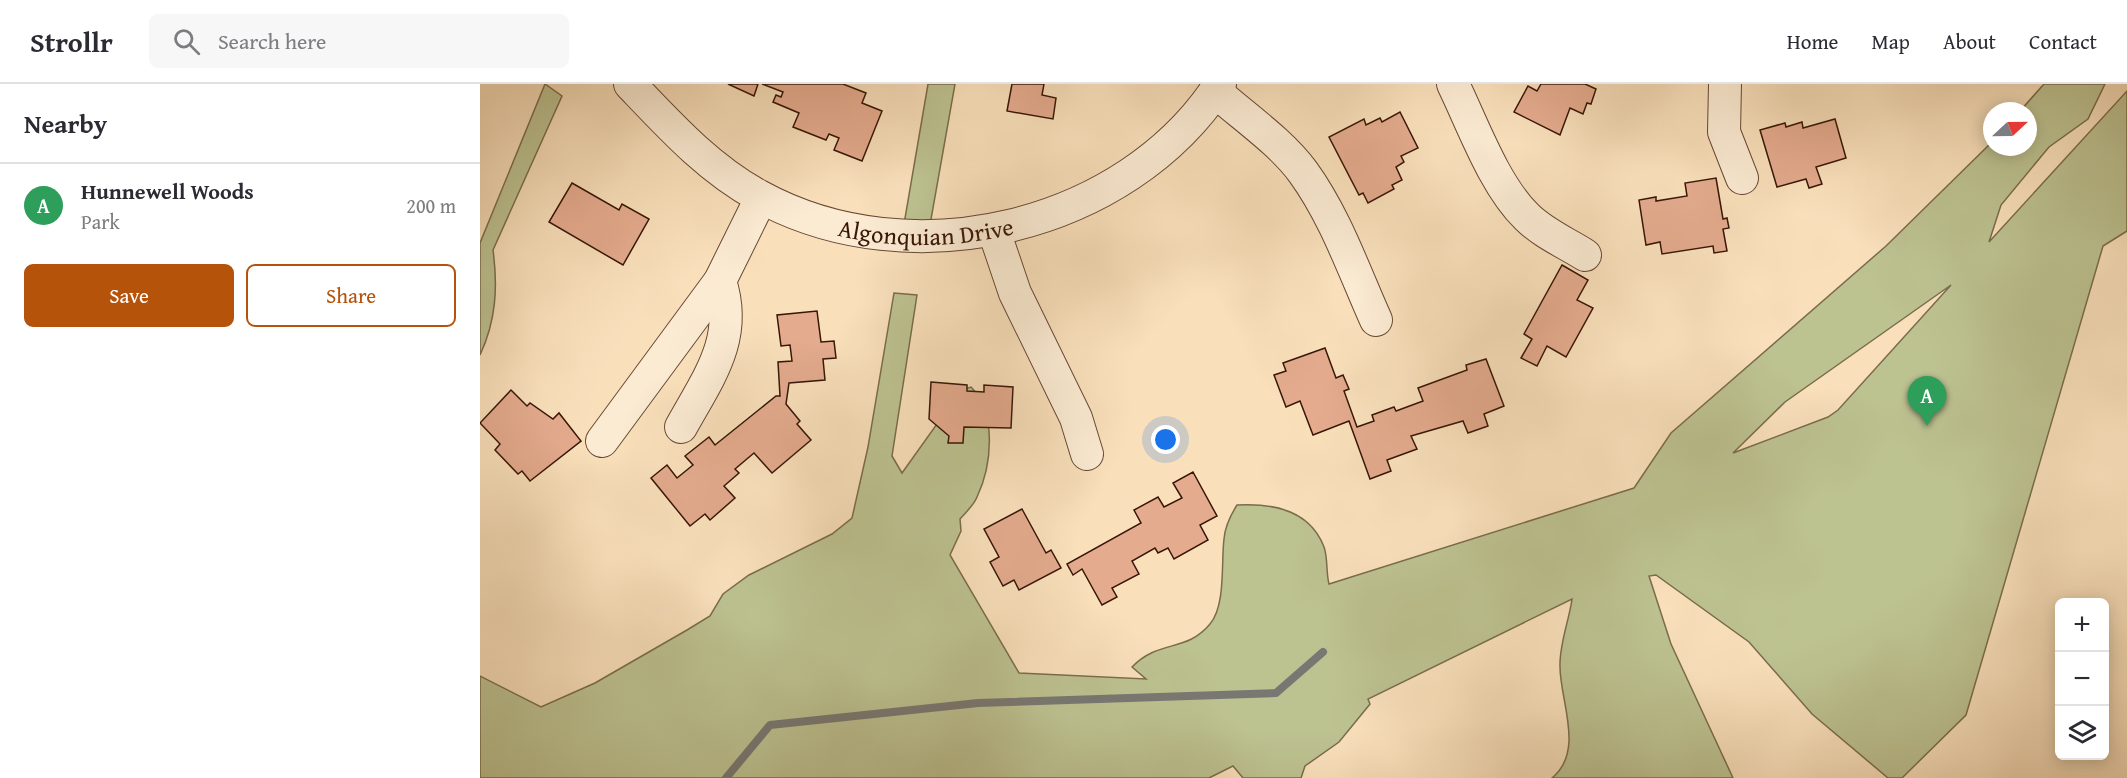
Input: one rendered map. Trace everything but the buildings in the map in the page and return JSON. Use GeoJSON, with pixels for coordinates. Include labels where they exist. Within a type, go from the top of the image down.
{"type":"FeatureCollection","features":[{"type":"Feature","properties":{"kind":"street","name":"Algonquian Drive"},"geometry":{"type":"LineString","coordinates":[[630,84],[707,162],[761,198],[792,212],[825,222],[887,235],[922,237],[994,231],[1065,208],[1118,181],[1169,141],[1217,88]]}},
{"type":"Feature","properties":{"kind":"street"},"geometry":{"type":"LineString","coordinates":[[1453,84],[1503,185],[1514,202],[1542,229],[1585,255]]}},
{"type":"Feature","properties":{"kind":"street"},"geometry":{"type":"LineString","coordinates":[[1725,84],[1724,132],[1742,178]]}},
{"type":"Feature","properties":{"kind":"street"},"geometry":{"type":"LineString","coordinates":[[1217,88],[1302,171],[1317,195],[1376,320]]}},
{"type":"Feature","properties":{"kind":"street"},"geometry":{"type":"LineString","coordinates":[[602,441],[720,281],[761,198]]}},
{"type":"Feature","properties":{"kind":"street"},"geometry":{"type":"LineString","coordinates":[[994,231],[1015,294],[1076,418],[1088,454]]}},
{"type":"Feature","properties":{"kind":"street"},"geometry":{"type":"LineString","coordinates":[[681,428],[710,372],[727,327],[725,298],[720,281]]}},
{"type":"Feature","properties":{"kind":"green space"},"geometry":{"type":"Polygon","coordinates":[[[545,84],[562,96],[493,250],[494,304],[480,355],[480,243],[545,84]]]}},
{"type":"Feature","properties":{"kind":"green space"},"geometry":{"type":"Polygon","coordinates":[[[928,84],[955,84],[930,225],[904,224],[928,84]]]}},
{"type":"Feature","properties":{"kind":"green space"},"geometry":{"type":"Polygon","coordinates":[[[2044,84],[2105,84],[2088,119],[2049,147],[2001,205],[1989,242],[2127,91],[2127,231],[2103,246],[1966,715],[1902,778],[1888,778],[1812,714],[1749,642],[1656,575],[1649,576],[1671,644],[1733,778],[1552,778],[1562,767],[1569,740],[1560,659],[1572,599],[1368,699],[1370,704],[1339,742],[1305,766],[1301,778],[1243,778],[1233,766],[1209,778],[480,778],[480,676],[541,707],[595,683],[687,630],[710,616],[723,594],[749,575],[832,534],[852,518],[868,447],[894,293],[917,295],[892,456],[902,473],[942,417],[950,394],[971,387],[985,411],[989,455],[976,500],[960,519],[961,531],[950,555],[1019,673],[1146,679],[1132,667],[1152,653],[1182,643],[1201,633],[1215,616],[1221,595],[1225,534],[1228,521],[1237,505],[1276,508],[1300,517],[1318,534],[1324,547],[1329,584],[1634,488],[1671,433],[1886,246],[1983,151],[1983,156],[2037,156],[2037,102],[2028,102],[2044,84]],[[1951,285],[1785,402],[1733,453],[1828,417],[1838,410],[1951,285]]]}},
{"type":"Feature","properties":{"kind":"waterway"},"geometry":{"type":"LineString","coordinates":[[726,778],[770,725],[978,703],[1276,693],[1323,652]]}},
{"type":"Feature","properties":{"kind":"place","name":"Hunnewell Woods"},"geometry":{"type":"Point","coordinates":[1927,426]}}]}
